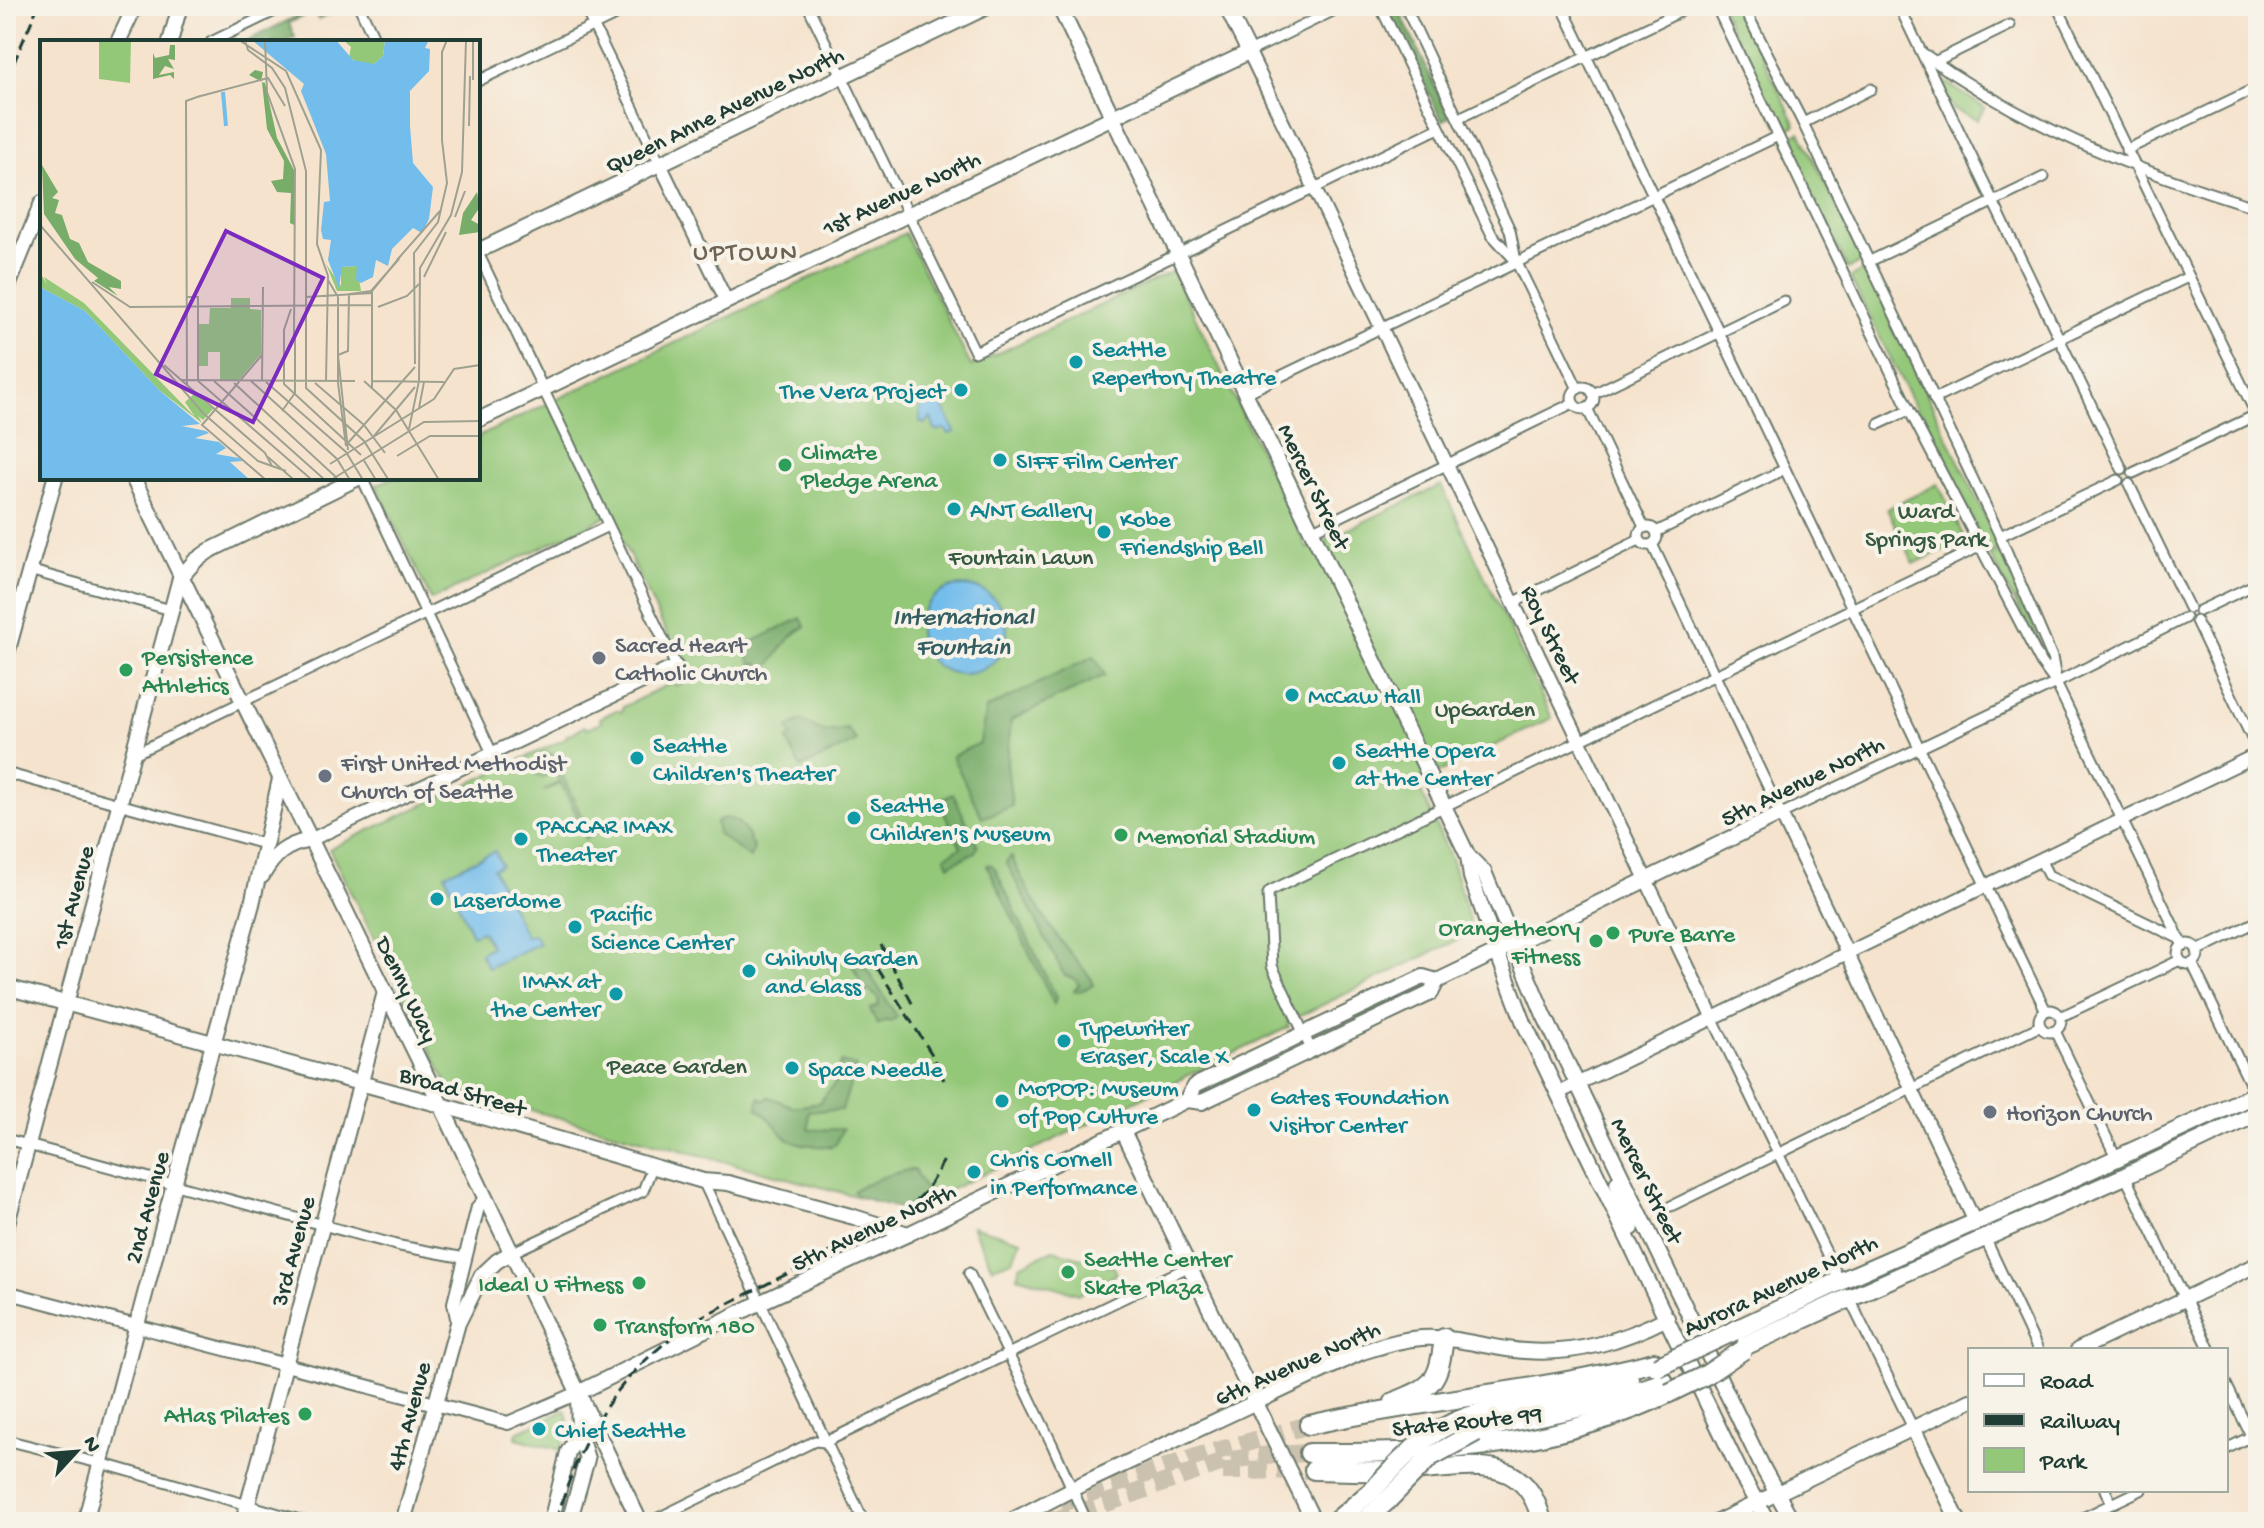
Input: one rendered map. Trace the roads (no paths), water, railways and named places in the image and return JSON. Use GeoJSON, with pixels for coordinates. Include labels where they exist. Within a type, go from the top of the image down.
{"type":"FeatureCollection","features":[{"type":"Feature","properties":{"kind":"highway","name":"Aurora Avenue North"},"geometry":{"type":"LineString","coordinates":[[1693,1350],[1743,1343],[1840,1281],[2256,1094]]}},
{"type":"Feature","properties":{"kind":"highway","name":"Aurora Avenue North"},"geometry":{"type":"LineString","coordinates":[[1335,1522],[1381,1495],[1472,1424],[1506,1423],[1598,1404],[1849,1298],[2125,1176],[2258,1113]]}},
{"type":"Feature","properties":{"kind":"highway"},"geometry":{"type":"LineString","coordinates":[[1366,1413],[1419,1392],[1431,1383],[1439,1370],[1444,1338]]}},
{"type":"Feature","properties":{"kind":"highway","name":"State Route 99"},"geometry":{"type":"LineString","coordinates":[[1542,1522],[1529,1492],[1513,1476],[1494,1467],[1472,1465],[1412,1471],[1312,1462],[1513,1443],[1585,1426],[1661,1376],[1693,1350]]}},
{"type":"Feature","properties":{"kind":"highway","name":"State Route 99"},"geometry":{"type":"LineString","coordinates":[[1309,1425],[1366,1413],[1570,1382],[1661,1376]]}},
{"type":"Feature","properties":{"kind":"highway","name":"Aurora Avenue North"},"geometry":{"type":"LineString","coordinates":[[1363,1522],[1381,1495]]}},
{"type":"Feature","properties":{"kind":"main road"},"geometry":{"type":"LineString","coordinates":[[119,40],[135,6]]}},
{"type":"Feature","properties":{"kind":"main road"},"geometry":{"type":"LineString","coordinates":[[171,40],[180,6]]}},
{"type":"Feature","properties":{"kind":"main road","name":"Queen Anne Avenue North"},"geometry":{"type":"LineString","coordinates":[[480,251],[989,6]]}},
{"type":"Feature","properties":{"kind":"main road","name":"Mercer Street"},"geometry":{"type":"LineString","coordinates":[[1059,6],[1468,856],[1471,877],[1524,1023],[1768,1522]]}},
{"type":"Feature","properties":{"kind":"main road","name":"Roy Street"},"geometry":{"type":"LineString","coordinates":[[1226,6],[1249,52]]}},
{"type":"Feature","properties":{"kind":"main road","name":"1st Avenue North"},"geometry":{"type":"LineString","coordinates":[[480,419],[1249,52]]}},
{"type":"Feature","properties":{"kind":"main road"},"geometry":{"type":"LineString","coordinates":[[6,291],[40,208]]}},
{"type":"Feature","properties":{"kind":"main road"},"geometry":{"type":"LineString","coordinates":[[6,657],[54,480]]}},
{"type":"Feature","properties":{"kind":"main road","name":"Denny Way"},"geometry":{"type":"LineString","coordinates":[[134,480],[441,1105],[640,1522]]}},
{"type":"Feature","properties":{"kind":"main road"},"geometry":{"type":"LineString","coordinates":[[180,578],[209,551],[356,480]]}},
{"type":"Feature","properties":{"kind":"main road","name":"1st Avenue"},"geometry":{"type":"LineString","coordinates":[[6,1227],[180,578]]}},
{"type":"Feature","properties":{"kind":"main road","name":"2nd Avenue"},"geometry":{"type":"LineString","coordinates":[[85,1522],[252,904],[280,779]]}},
{"type":"Feature","properties":{"kind":"main road","name":"5th Avenue North"},"geometry":{"type":"LineString","coordinates":[[578,1393],[759,1303],[1187,1100],[1202,1102],[1431,993],[1437,981],[1781,814]]}},
{"type":"Feature","properties":{"kind":"main road","name":"2nd Avenue"},"geometry":{"type":"LineString","coordinates":[[252,904],[262,876],[273,859],[292,843],[310,840]]}},
{"type":"Feature","properties":{"kind":"main road","name":"Mercer Street"},"geometry":{"type":"LineString","coordinates":[[1468,856],[1484,872],[1544,1015],[1776,1493],[1793,1522]]}},
{"type":"Feature","properties":{"kind":"main road","name":"5th Avenue North"},"geometry":{"type":"LineString","coordinates":[[1187,1100],[1194,1086],[1423,977],[1437,981]]}},
{"type":"Feature","properties":{"kind":"main road","name":"Broad Street"},"geometry":{"type":"LineString","coordinates":[[6,987],[441,1105],[703,1181],[742,1187],[908,1234]]}},
{"type":"Feature","properties":{"kind":"main road","name":"3rd Avenue"},"geometry":{"type":"LineString","coordinates":[[243,1522],[385,992]]}},
{"type":"Feature","properties":{"kind":"main road"},"geometry":{"type":"LineString","coordinates":[[1123,1131],[1314,1522]]}},
{"type":"Feature","properties":{"kind":"main road"},"geometry":{"type":"LineString","coordinates":[[1609,1149],[1631,1225],[1671,1311],[1667,1318]]}},
{"type":"Feature","properties":{"kind":"main road","name":"4th Avenue"},"geometry":{"type":"LineString","coordinates":[[403,1522],[458,1323],[482,1275],[511,1253]]}},
{"type":"Feature","properties":{"kind":"main road"},"geometry":{"type":"LineString","coordinates":[[2082,1348],[2258,1264]]}},
{"type":"Feature","properties":{"kind":"main road","name":"6th Avenue North"},"geometry":{"type":"LineString","coordinates":[[1009,1522],[1362,1352],[1407,1339],[1444,1338],[1506,1349],[1560,1351],[1620,1339],[1667,1318]]}},
{"type":"Feature","properties":{"kind":"main road"},"geometry":{"type":"LineString","coordinates":[[569,1522],[587,1459],[579,1433],[578,1393]]}},
{"type":"Feature","properties":{"kind":"main road"},"geometry":{"type":"LineString","coordinates":[[1717,1522],[1968,1402]]}},
{"type":"Feature","properties":{"kind":"main road"},"geometry":{"type":"LineString","coordinates":[[1913,1428],[1959,1522]]}},
{"type":"Feature","properties":{"kind":"main road"},"geometry":{"type":"LineString","coordinates":[[551,1522],[568,1452],[579,1433]]}},
{"type":"Feature","properties":{"kind":"street"},"geometry":{"type":"LineString","coordinates":[[215,40],[285,6]]}},
{"type":"Feature","properties":{"kind":"street"},"geometry":{"type":"LineString","coordinates":[[359,6],[375,40]]}},
{"type":"Feature","properties":{"kind":"street"},"geometry":{"type":"LineString","coordinates":[[584,6],[726,300]]}},
{"type":"Feature","properties":{"kind":"street"},"geometry":{"type":"LineString","coordinates":[[480,80],[634,6]]}},
{"type":"Feature","properties":{"kind":"street"},"geometry":{"type":"LineString","coordinates":[[808,6],[975,352],[1439,128]]}},
{"type":"Feature","properties":{"kind":"street","name":"1st Avenue North"},"geometry":{"type":"LineString","coordinates":[[1249,52],[1343,6]]}},
{"type":"Feature","properties":{"kind":"street"},"geometry":{"type":"LineString","coordinates":[[1380,6],[1492,235],[1516,261]]}},
{"type":"Feature","properties":{"kind":"street"},"geometry":{"type":"LineString","coordinates":[[1405,6],[1510,230],[1516,261],[1578,389]]}},
{"type":"Feature","properties":{"kind":"street"},"geometry":{"type":"LineString","coordinates":[[1562,6],[2046,1011]]}},
{"type":"Feature","properties":{"kind":"street"},"geometry":{"type":"LineString","coordinates":[[1459,118],[1692,6]]}},
{"type":"Feature","properties":{"kind":"street"},"geometry":{"type":"LineString","coordinates":[[1716,6],[1909,410],[2041,663],[2056,683],[2123,819],[2182,942],[2178,952],[2180,960],[2185,964],[2192,963],[2197,951]]}},
{"type":"Feature","properties":{"kind":"street"},"geometry":{"type":"LineString","coordinates":[[1743,6],[1803,123],[2000,536],[2052,657],[2056,683]]}},
{"type":"Feature","properties":{"kind":"street"},"geometry":{"type":"LineString","coordinates":[[1899,6],[2122,469]]}},
{"type":"Feature","properties":{"kind":"street"},"geometry":{"type":"LineString","coordinates":[[2057,6],[2257,416],[2133,473]]}},
{"type":"Feature","properties":{"kind":"street"},"geometry":{"type":"LineString","coordinates":[[1934,62],[2010,25]]}},
{"type":"Feature","properties":{"kind":"street","name":"Roy Street"},"geometry":{"type":"LineString","coordinates":[[1249,52],[1840,1281]]}},
{"type":"Feature","properties":{"kind":"street"},"geometry":{"type":"LineString","coordinates":[[1921,52],[1989,99],[2042,126],[2176,183],[2258,208]]}},
{"type":"Feature","properties":{"kind":"street"},"geometry":{"type":"LineString","coordinates":[[2126,150],[2258,87]]}},
{"type":"Feature","properties":{"kind":"street"},"geometry":{"type":"LineString","coordinates":[[1803,123],[1871,89]]}},
{"type":"Feature","properties":{"kind":"street"},"geometry":{"type":"LineString","coordinates":[[1246,393],[1776,137]]}},
{"type":"Feature","properties":{"kind":"street"},"geometry":{"type":"LineString","coordinates":[[1868,262],[2044,177]]}},
{"type":"Feature","properties":{"kind":"street"},"geometry":{"type":"LineString","coordinates":[[310,840],[676,666],[480,256]]}},
{"type":"Feature","properties":{"kind":"street"},"geometry":{"type":"LineString","coordinates":[[1934,399],[2188,277]]}},
{"type":"Feature","properties":{"kind":"street"},"geometry":{"type":"LineString","coordinates":[[1593,394],[1784,301]]}},
{"type":"Feature","properties":{"kind":"street"},"geometry":{"type":"LineString","coordinates":[[1573,403],[1573,395],[1578,389],[1586,388],[1593,394]]}},
{"type":"Feature","properties":{"kind":"street"},"geometry":{"type":"LineString","coordinates":[[1573,403],[1587,408],[1592,403],[1593,394]]}},
{"type":"Feature","properties":{"kind":"street"},"geometry":{"type":"LineString","coordinates":[[1313,530],[1573,403]]}},
{"type":"Feature","properties":{"kind":"street"},"geometry":{"type":"LineString","coordinates":[[1587,408],[1644,527]]}},
{"type":"Feature","properties":{"kind":"street"},"geometry":{"type":"LineString","coordinates":[[1879,424],[1909,410]]}},
{"type":"Feature","properties":{"kind":"street"},"geometry":{"type":"LineString","coordinates":[[1656,532],[1785,469]]}},
{"type":"Feature","properties":{"kind":"street"},"geometry":{"type":"LineString","coordinates":[[2122,469],[2133,473]]}},
{"type":"Feature","properties":{"kind":"street"},"geometry":{"type":"LineString","coordinates":[[2118,480],[2122,469]]}},
{"type":"Feature","properties":{"kind":"street"},"geometry":{"type":"LineString","coordinates":[[2118,480],[2129,484],[2133,473]]}},
{"type":"Feature","properties":{"kind":"street"},"geometry":{"type":"LineString","coordinates":[[361,480],[492,753]]}},
{"type":"Feature","properties":{"kind":"street"},"geometry":{"type":"LineString","coordinates":[[2000,536],[2118,480]]}},
{"type":"Feature","properties":{"kind":"street"},"geometry":{"type":"LineString","coordinates":[[1558,1093],[2258,752],[2129,484]]}},
{"type":"Feature","properties":{"kind":"street"},"geometry":{"type":"LineString","coordinates":[[132,755],[608,526]]}},
{"type":"Feature","properties":{"kind":"street"},"geometry":{"type":"LineString","coordinates":[[1639,540],[1645,545],[1656,541],[1656,532],[1651,527],[1644,527]]}},
{"type":"Feature","properties":{"kind":"street"},"geometry":{"type":"LineString","coordinates":[[1639,540],[1639,533],[1644,527]]}},
{"type":"Feature","properties":{"kind":"street"},"geometry":{"type":"LineString","coordinates":[[1513,603],[1639,540]]}},
{"type":"Feature","properties":{"kind":"street"},"geometry":{"type":"LineString","coordinates":[[1652,544],[1975,1222]]}},
{"type":"Feature","properties":{"kind":"street"},"geometry":{"type":"LineString","coordinates":[[1311,1049],[1272,966],[1268,894],[1578,740],[1979,547]]}},
{"type":"Feature","properties":{"kind":"street"},"geometry":{"type":"LineString","coordinates":[[29,570],[171,610]]}},
{"type":"Feature","properties":{"kind":"street","name":"5th Avenue North"},"geometry":{"type":"LineString","coordinates":[[1781,814],[2258,583]]}},
{"type":"Feature","properties":{"kind":"street"},"geometry":{"type":"LineString","coordinates":[[6,773],[264,844]]}},
{"type":"Feature","properties":{"kind":"street"},"geometry":{"type":"LineString","coordinates":[[2040,859],[2048,875],[2197,951]]}},
{"type":"Feature","properties":{"kind":"street"},"geometry":{"type":"LineString","coordinates":[[2197,951],[2258,921]]}},
{"type":"Feature","properties":{"kind":"street"},"geometry":{"type":"LineString","coordinates":[[2060,1017],[2180,960]]}},
{"type":"Feature","properties":{"kind":"street"},"geometry":{"type":"LineString","coordinates":[[2192,963],[2256,1094]]}},
{"type":"Feature","properties":{"kind":"street"},"geometry":{"type":"LineString","coordinates":[[2046,1011],[2054,1011],[2060,1017],[2059,1027],[2055,1031],[2046,1032],[2040,1026],[2040,1018],[2046,1011]]}},
{"type":"Feature","properties":{"kind":"street"},"geometry":{"type":"LineString","coordinates":[[1671,1206],[2040,1026]]}},
{"type":"Feature","properties":{"kind":"street"},"geometry":{"type":"LineString","coordinates":[[2055,1031],[2117,1159]]}},
{"type":"Feature","properties":{"kind":"street"},"geometry":{"type":"LineString","coordinates":[[6,1139],[400,1246],[465,1258]]}},
{"type":"Feature","properties":{"kind":"street"},"geometry":{"type":"LineString","coordinates":[[511,1253],[643,1191],[652,1167]]}},
{"type":"Feature","properties":{"kind":"street"},"geometry":{"type":"LineString","coordinates":[[2125,1176],[2209,1348]]}},
{"type":"Feature","properties":{"kind":"street"},"geometry":{"type":"LineString","coordinates":[[703,1181],[864,1522]]}},
{"type":"Feature","properties":{"kind":"street","name":"4th Avenue"},"geometry":{"type":"LineString","coordinates":[[458,1323],[454,1303],[478,1207],[485,1199]]}},
{"type":"Feature","properties":{"kind":"street"},"geometry":{"type":"LineString","coordinates":[[1985,1238],[2037,1348]]}},
{"type":"Feature","properties":{"kind":"street"},"geometry":{"type":"LineString","coordinates":[[650,1522],[815,1441],[825,1442],[1188,1267]]}},
{"type":"Feature","properties":{"kind":"street"},"geometry":{"type":"LineString","coordinates":[[969,1273],[1087,1522]]}},
{"type":"Feature","properties":{"kind":"street"},"geometry":{"type":"LineString","coordinates":[[6,1292],[508,1423],[578,1393]]}},
{"type":"Feature","properties":{"kind":"street"},"geometry":{"type":"LineString","coordinates":[[1849,1298],[1913,1428]]}},
{"type":"Feature","properties":{"kind":"street"},"geometry":{"type":"LineString","coordinates":[[2228,1388],[2255,1435],[2258,1450]]}},
{"type":"Feature","properties":{"kind":"street"},"geometry":{"type":"LineString","coordinates":[[2228,1448],[2255,1435]]}},
{"type":"Feature","properties":{"kind":"street"},"geometry":{"type":"LineString","coordinates":[[6,1440],[307,1522]]}},
{"type":"Feature","properties":{"kind":"street"},"geometry":{"type":"LineString","coordinates":[[2106,1492],[2112,1504]]}},
{"type":"Feature","properties":{"kind":"street"},"geometry":{"type":"LineString","coordinates":[[2074,1522],[2137,1492]]}},
{"type":"Feature","properties":{"kind":"water"},"geometry":{"type":"Polygon","coordinates":[[[924,393],[926,397],[938,397],[955,432],[949,434],[945,429],[935,431],[931,418],[925,424],[920,422],[920,396],[924,393]]]}},
{"type":"Feature","properties":{"kind":"water","name":"International Fountain"},"geometry":{"type":"Polygon","coordinates":[[[963,586],[980,589],[994,599],[1004,613],[1007,630],[1004,647],[994,661],[980,671],[963,674],[946,671],[932,661],[922,647],[919,630],[922,613],[932,599],[946,589],[963,586]]]}},
{"type":"Feature","properties":{"kind":"water"},"geometry":{"type":"Polygon","coordinates":[[[495,851],[501,865],[493,869],[526,937],[534,934],[539,943],[488,968],[480,953],[491,947],[482,931],[472,935],[445,874],[495,851]]]}},
{"type":"Feature","properties":{"kind":"tunnel"},"geometry":{"type":"LineString","coordinates":[[1035,1512],[1199,1456],[1309,1425]]}},
{"type":"Feature","properties":{"kind":"tunnel"},"geometry":{"type":"LineString","coordinates":[[1053,1522],[1226,1461],[1309,1453]]}},
{"type":"Feature","properties":{"kind":"tunnel"},"geometry":{"type":"LineString","coordinates":[[1223,1471],[1314,1470]]}},
{"type":"Feature","properties":{"kind":"railway"},"geometry":{"type":"LineString","coordinates":[[6,81],[38,6]]}},
{"type":"Feature","properties":{"kind":"railway"},"geometry":{"type":"LineString","coordinates":[[881,945],[913,1005]]}},
{"type":"Feature","properties":{"kind":"railway"},"geometry":{"type":"LineString","coordinates":[[868,953],[931,1053],[944,1080]]}},
{"type":"Feature","properties":{"kind":"railway"},"geometry":{"type":"LineString","coordinates":[[556,1522],[566,1489],[592,1431],[607,1405],[647,1359],[699,1318],[899,1218],[926,1191],[944,1160]]}},
{"type":"Feature","properties":{"kind":"place","name":"Seattle Repertory Theatre"},"geometry":{"type":"Point","coordinates":[1076,362]}},
{"type":"Feature","properties":{"kind":"place","name":"The Vera Project"},"geometry":{"type":"Point","coordinates":[961,390]}},
{"type":"Feature","properties":{"kind":"place","name":"SIFF Film Center"},"geometry":{"type":"Point","coordinates":[1000,460]}},
{"type":"Feature","properties":{"kind":"place","name":"Climate Pledge Arena"},"geometry":{"type":"Point","coordinates":[785,465]}},
{"type":"Feature","properties":{"kind":"place","name":"A/NT Gallery"},"geometry":{"type":"Point","coordinates":[954,509]}},
{"type":"Feature","properties":{"kind":"place","name":"Kobe Friendship Bell"},"geometry":{"type":"Point","coordinates":[1104,532]}},
{"type":"Feature","properties":{"kind":"place","name":"Sacred Heart Catholic Church"},"geometry":{"type":"Point","coordinates":[599,658]}},
{"type":"Feature","properties":{"kind":"place","name":"Persistence Athletics"},"geometry":{"type":"Point","coordinates":[126,670]}},
{"type":"Feature","properties":{"kind":"place","name":"McCaw Hall"},"geometry":{"type":"Point","coordinates":[1292,695]}},
{"type":"Feature","properties":{"kind":"place","name":"Seattle Children's Theater"},"geometry":{"type":"Point","coordinates":[637,758]}},
{"type":"Feature","properties":{"kind":"place","name":"Seattle Opera at the Center"},"geometry":{"type":"Point","coordinates":[1339,763]}},
{"type":"Feature","properties":{"kind":"place","name":"First United Methodist Church of Seattle"},"geometry":{"type":"Point","coordinates":[325,776]}},
{"type":"Feature","properties":{"kind":"place","name":"Seattle Children's Museum"},"geometry":{"type":"Point","coordinates":[854,818]}},
{"type":"Feature","properties":{"kind":"place","name":"Memorial Stadium"},"geometry":{"type":"Point","coordinates":[1121,835]}},
{"type":"Feature","properties":{"kind":"place","name":"PACCAR IMAX Theater"},"geometry":{"type":"Point","coordinates":[521,839]}},
{"type":"Feature","properties":{"kind":"place","name":"Laserdome"},"geometry":{"type":"Point","coordinates":[437,899]}},
{"type":"Feature","properties":{"kind":"place","name":"Pacific Science Center"},"geometry":{"type":"Point","coordinates":[575,927]}},
{"type":"Feature","properties":{"kind":"place","name":"Pure Barre"},"geometry":{"type":"Point","coordinates":[1613,933]}},
{"type":"Feature","properties":{"kind":"place","name":"Orangetheory Fitness"},"geometry":{"type":"Point","coordinates":[1596,941]}},
{"type":"Feature","properties":{"kind":"place","name":"Chihuly Garden and Glass"},"geometry":{"type":"Point","coordinates":[749,971]}},
{"type":"Feature","properties":{"kind":"place","name":"IMAX at the Center"},"geometry":{"type":"Point","coordinates":[616,994]}},
{"type":"Feature","properties":{"kind":"place","name":"Typewriter Eraser, Scale X"},"geometry":{"type":"Point","coordinates":[1064,1041]}},
{"type":"Feature","properties":{"kind":"place","name":"Space Needle"},"geometry":{"type":"Point","coordinates":[792,1068]}},
{"type":"Feature","properties":{"kind":"place","name":"MoPOP: Museum of Pop Culture"},"geometry":{"type":"Point","coordinates":[1002,1101]}},
{"type":"Feature","properties":{"kind":"place","name":"Gates Foundation Visitor Center"},"geometry":{"type":"Point","coordinates":[1254,1110]}},
{"type":"Feature","properties":{"kind":"place","name":"Horizon Church"},"geometry":{"type":"Point","coordinates":[1990,1112]}},
{"type":"Feature","properties":{"kind":"place","name":"Chris Cornell in Performance"},"geometry":{"type":"Point","coordinates":[974,1172]}},
{"type":"Feature","properties":{"kind":"place","name":"Seattle Center Skate Plaza"},"geometry":{"type":"Point","coordinates":[1068,1272]}},
{"type":"Feature","properties":{"kind":"place","name":"Ideal U Fitness"},"geometry":{"type":"Point","coordinates":[639,1283]}},
{"type":"Feature","properties":{"kind":"place","name":"Transform 180"},"geometry":{"type":"Point","coordinates":[600,1325]}},
{"type":"Feature","properties":{"kind":"place","name":"Atlas Pilates"},"geometry":{"type":"Point","coordinates":[305,1414]}},
{"type":"Feature","properties":{"kind":"place","name":"Chief Seattle"},"geometry":{"type":"Point","coordinates":[539,1429]}},
{"type":"Feature","properties":{"kind":"district","name":"UPTOWN"},"geometry":{"type":"Point","coordinates":[746,250]}},
{"type":"Feature","properties":{"kind":"park label","name":"Ward Springs Park"},"geometry":{"type":"Point","coordinates":[1926,524]}},
{"type":"Feature","properties":{"kind":"park label","name":"Fountain Lawn"},"geometry":{"type":"Point","coordinates":[1021,556]}},
{"type":"Feature","properties":{"kind":"park label","name":"UpGarden"},"geometry":{"type":"Point","coordinates":[1485,708]}},
{"type":"Feature","properties":{"kind":"park label","name":"Peace Garden"},"geometry":{"type":"Point","coordinates":[677,1065]}}]}
